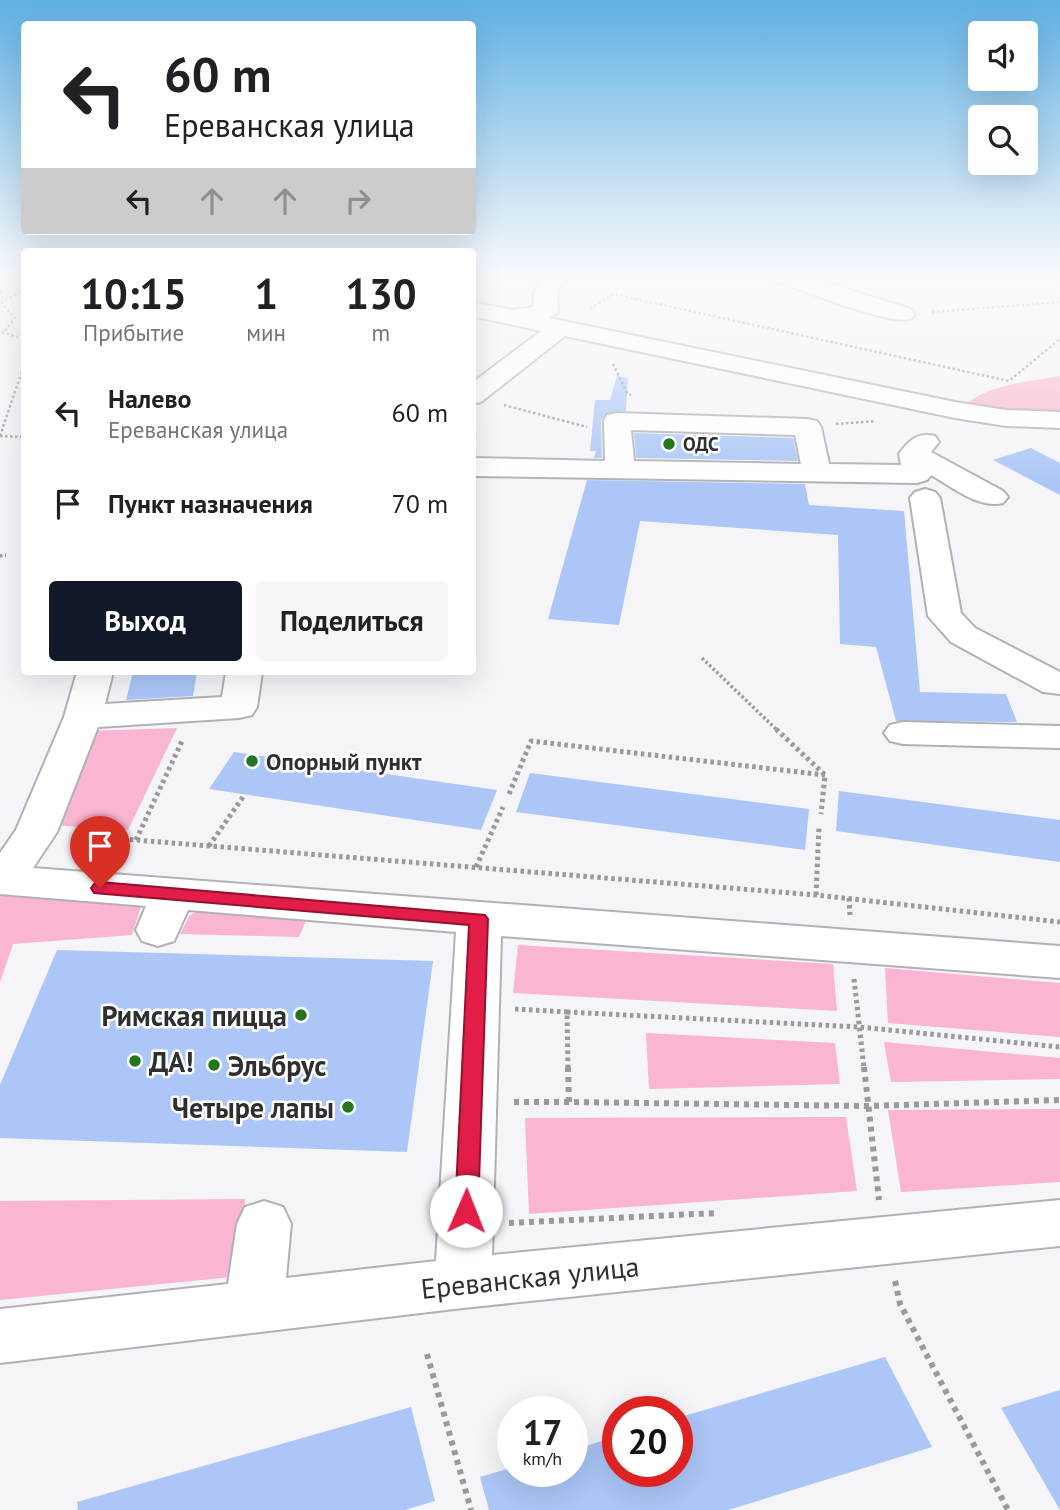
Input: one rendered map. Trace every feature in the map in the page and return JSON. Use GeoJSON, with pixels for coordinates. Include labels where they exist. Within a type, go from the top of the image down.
{"type":"FeatureCollection","features":[{"type":"Feature","properties":{"kind":"street"},"geometry":{"type":"LineString","coordinates":[[476,393],[531,345]]}},
{"type":"Feature","properties":{"kind":"street"},"geometry":{"type":"LineString","coordinates":[[660,345],[955,410],[1006,418],[1060,420]]}},
{"type":"Feature","properties":{"kind":"street"},"geometry":{"type":"LineString","coordinates":[[955,410],[918,476],[945,616],[963,635],[1059,686]]}},
{"type":"Feature","properties":{"kind":"street"},"geometry":{"type":"LineString","coordinates":[[626,477],[630,428],[807,427],[817,472]]}},
{"type":"Feature","properties":{"kind":"street"},"geometry":{"type":"LineString","coordinates":[[476,467],[626,477],[918,476]]}},
{"type":"Feature","properties":{"kind":"street"},"geometry":{"type":"LineString","coordinates":[[626,477],[817,472],[918,476],[993,497]]}},
{"type":"Feature","properties":{"kind":"street"},"geometry":{"type":"LineString","coordinates":[[94,675],[83,717],[36,832],[2,880],[166,912],[479,919],[1060,962]]}},
{"type":"Feature","properties":{"kind":"street"},"geometry":{"type":"LineString","coordinates":[[83,717],[239,708],[244,675]]}},
{"type":"Feature","properties":{"kind":"street"},"geometry":{"type":"LineString","coordinates":[[903,733],[1060,737]]}},
{"type":"Feature","properties":{"kind":"street"},"geometry":{"type":"LineString","coordinates":[[463,1283],[479,919]]}},
{"type":"Feature","properties":{"kind":"street","name":"Ереванская улица"},"geometry":{"type":"LineString","coordinates":[[0,1336],[463,1283],[1060,1223]]}},
{"type":"Feature","properties":{"kind":"street"},"geometry":{"type":"LineString","coordinates":[[254,1307],[264,1224]]}},
{"type":"Feature","properties":{"kind":"path"},"geometry":{"type":"LineString","coordinates":[[499,404],[630,428],[640,400],[627,393],[608,354],[594,345]]}},
{"type":"Feature","properties":{"kind":"path"},"geometry":{"type":"LineString","coordinates":[[845,345],[1009,382],[1052,345]]}},
{"type":"Feature","properties":{"kind":"path"},"geometry":{"type":"LineString","coordinates":[[21,374],[0,436],[21,437]]}},
{"type":"Feature","properties":{"kind":"path"},"geometry":{"type":"LineString","coordinates":[[702,658],[825,775]]}},
{"type":"Feature","properties":{"kind":"path"},"geometry":{"type":"LineString","coordinates":[[135,840],[186,733]]}},
{"type":"Feature","properties":{"kind":"path"},"geometry":{"type":"LineString","coordinates":[[509,794],[531,741],[825,775]]}},
{"type":"Feature","properties":{"kind":"path"},"geometry":{"type":"LineString","coordinates":[[821,814],[825,775]]}},
{"type":"Feature","properties":{"kind":"path"},"geometry":{"type":"LineString","coordinates":[[209,846],[245,794]]}},
{"type":"Feature","properties":{"kind":"path"},"geometry":{"type":"LineString","coordinates":[[476,867],[503,807]]}},
{"type":"Feature","properties":{"kind":"path"},"geometry":{"type":"LineString","coordinates":[[816,895],[819,827]]}},
{"type":"Feature","properties":{"kind":"path"},"geometry":{"type":"LineString","coordinates":[[36,832],[816,895],[1060,922]]}},
{"type":"Feature","properties":{"kind":"path"},"geometry":{"type":"LineString","coordinates":[[853,973],[880,1204]]}},
{"type":"Feature","properties":{"kind":"path"},"geometry":{"type":"LineString","coordinates":[[475,1006],[859,1027],[1060,1047]]}},
{"type":"Feature","properties":{"kind":"path"},"geometry":{"type":"LineString","coordinates":[[567,1012],[569,1102]]}},
{"type":"Feature","properties":{"kind":"path"},"geometry":{"type":"LineString","coordinates":[[469,1102],[868,1106],[1060,1100]]}},
{"type":"Feature","properties":{"kind":"path"},"geometry":{"type":"LineString","coordinates":[[900,1304],[1007,1510]]}},
{"type":"Feature","properties":{"kind":"path"},"geometry":{"type":"LineString","coordinates":[[427,1354],[471,1510]]}},
{"type":"Feature","properties":{"kind":"shaded area"},"geometry":{"type":"Polygon","coordinates":[[[1060,376],[1060,413],[962,408],[995,389],[1060,376]]]}},
{"type":"Feature","properties":{"kind":"shaded area"},"geometry":{"type":"Polygon","coordinates":[[[177,728],[128,830],[50,825],[86,731],[177,728]]]}},
{"type":"Feature","properties":{"kind":"shaded area"},"geometry":{"type":"Polygon","coordinates":[[[0,894],[142,903],[132,935],[13,944],[0,982],[0,894]]]}},
{"type":"Feature","properties":{"kind":"shaded area"},"geometry":{"type":"Polygon","coordinates":[[[216,902],[307,918],[299,937],[180,934],[190,915],[216,902]]]}},
{"type":"Feature","properties":{"kind":"shaded area"},"geometry":{"type":"Polygon","coordinates":[[[518,945],[833,964],[837,1011],[513,993],[518,945]]]}},
{"type":"Feature","properties":{"kind":"shaded area"},"geometry":{"type":"Polygon","coordinates":[[[885,968],[1060,983],[1060,1037],[888,1023],[885,968]]]}},
{"type":"Feature","properties":{"kind":"shaded area"},"geometry":{"type":"Polygon","coordinates":[[[646,1033],[835,1043],[840,1084],[649,1089],[646,1033]]]}},
{"type":"Feature","properties":{"kind":"shaded area"},"geometry":{"type":"Polygon","coordinates":[[[884,1042],[1060,1058],[1060,1079],[891,1082],[884,1042]]]}},
{"type":"Feature","properties":{"kind":"shaded area"},"geometry":{"type":"Polygon","coordinates":[[[1060,1109],[1060,1182],[901,1192],[888,1110],[1060,1109]]]}},
{"type":"Feature","properties":{"kind":"shaded area"},"geometry":{"type":"Polygon","coordinates":[[[846,1117],[857,1191],[529,1214],[525,1118],[846,1117]]]}},
{"type":"Feature","properties":{"kind":"shaded area"},"geometry":{"type":"Polygon","coordinates":[[[245,1199],[242,1276],[0,1300],[0,1201],[245,1199]]]}},
{"type":"Feature","properties":{"kind":"building"},"geometry":{"type":"Polygon","coordinates":[[[617,376],[628,378],[626,411],[605,414],[601,421],[602,458],[594,458],[596,451],[590,451],[595,400],[610,400],[617,376]]]}},
{"type":"Feature","properties":{"kind":"building"},"geometry":{"type":"Polygon","coordinates":[[[634,433],[793,438],[798,461],[636,458],[634,433]]]}},
{"type":"Feature","properties":{"kind":"building"},"geometry":{"type":"Polygon","coordinates":[[[1031,448],[1060,463],[1060,495],[993,460],[1031,448]]]}},
{"type":"Feature","properties":{"kind":"building"},"geometry":{"type":"Polygon","coordinates":[[[587,480],[805,484],[809,505],[904,511],[920,692],[1006,694],[1017,722],[896,721],[876,647],[840,644],[838,535],[640,521],[619,625],[548,619],[587,480]]]}},
{"type":"Feature","properties":{"kind":"building"},"geometry":{"type":"Polygon","coordinates":[[[132,675],[196,675],[193,696],[126,700],[132,675]]]}},
{"type":"Feature","properties":{"kind":"building"},"geometry":{"type":"Polygon","coordinates":[[[234,752],[497,790],[481,830],[209,789],[234,752]]]}},
{"type":"Feature","properties":{"kind":"building"},"geometry":{"type":"Polygon","coordinates":[[[530,773],[809,809],[805,850],[516,812],[530,773]]]}},
{"type":"Feature","properties":{"kind":"building"},"geometry":{"type":"Polygon","coordinates":[[[839,791],[1060,820],[1060,862],[836,831],[839,791]]]}},
{"type":"Feature","properties":{"kind":"building","name":"Эльбрус"},"geometry":{"type":"Polygon","coordinates":[[[57,950],[433,961],[407,1152],[0,1138],[0,1085],[57,950]]]}},
{"type":"Feature","properties":{"kind":"building"},"geometry":{"type":"Polygon","coordinates":[[[885,1357],[932,1447],[728,1510],[489,1510],[480,1477],[497,1472],[497,1487],[588,1487],[588,1445],[602,1441],[602,1487],[693,1487],[693,1413],[885,1357]]]}},
{"type":"Feature","properties":{"kind":"building"},"geometry":{"type":"Polygon","coordinates":[[[1060,1390],[1060,1510],[1001,1408],[1060,1390]]]}},
{"type":"Feature","properties":{"kind":"building"},"geometry":{"type":"Polygon","coordinates":[[[411,1407],[435,1501],[405,1510],[78,1510],[77,1502],[411,1407]]]}},
{"type":"Feature","properties":{"kind":"place","name":"ОДС"},"geometry":{"type":"Point","coordinates":[669,444]}},
{"type":"Feature","properties":{"kind":"place","name":"Опорный пункт"},"geometry":{"type":"Point","coordinates":[252,761]}},
{"type":"Feature","properties":{"kind":"place","name":"Римская пицца"},"geometry":{"type":"Point","coordinates":[301,1015]}},
{"type":"Feature","properties":{"kind":"place","name":"ДА!"},"geometry":{"type":"Point","coordinates":[135,1061]}},
{"type":"Feature","properties":{"kind":"place","name":"Эльбрус"},"geometry":{"type":"Point","coordinates":[214,1065]}},
{"type":"Feature","properties":{"kind":"place","name":"Четыре лапы"},"geometry":{"type":"Point","coordinates":[348,1107]}},
{"type":"Feature","properties":{"kind":"route"},"geometry":{"type":"LineString","coordinates":[[100,888],[479,919],[466,1211]]}}]}
